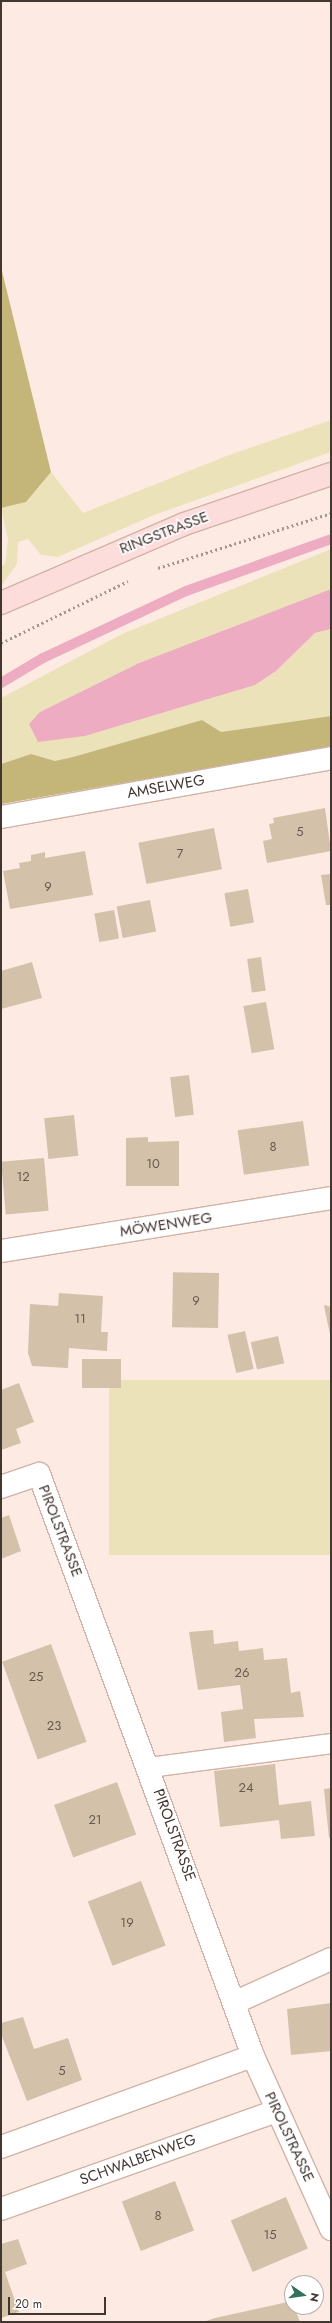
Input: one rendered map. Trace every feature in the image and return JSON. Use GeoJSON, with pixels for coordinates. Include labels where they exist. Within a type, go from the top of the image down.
{"type":"FeatureCollection","features":[{"type":"Feature","properties":{"kind":"main road","name":"RINGSTRASSE"},"geometry":{"type":"LineString","coordinates":[[1,603],[184,524],[331,474]]}},
{"type":"Feature","properties":{"kind":"street","name":"AMSELWEG"},"geometry":{"type":"LineString","coordinates":[[1,817],[331,758]]}},
{"type":"Feature","properties":{"kind":"street","name":"MÖWENWEG"},"geometry":{"type":"LineString","coordinates":[[1,1252],[331,1198]]}},
{"type":"Feature","properties":{"kind":"street","name":"PIROLSTRASSE"},"geometry":{"type":"LineString","coordinates":[[1,1487],[39,1474],[236,2002],[253,2056],[276,2111],[323,2193],[331,2229]]}},
{"type":"Feature","properties":{"kind":"street"},"geometry":{"type":"LineString","coordinates":[[236,2002],[331,1959]]}},
{"type":"Feature","properties":{"kind":"street"},"geometry":{"type":"LineString","coordinates":[[3,2140],[253,2056]]}},
{"type":"Feature","properties":{"kind":"street","name":"SCHWALBENWEG"},"geometry":{"type":"LineString","coordinates":[[1,2209],[276,2111]]}},
{"type":"Feature","properties":{"kind":"lane"},"geometry":{"type":"LineString","coordinates":[[149,1767],[331,1743]]}},
{"type":"Feature","properties":{"kind":"path"},"geometry":{"type":"LineString","coordinates":[[156,569],[331,513]]}},
{"type":"Feature","properties":{"kind":"path"},"geometry":{"type":"LineString","coordinates":[[1,643],[135,578]]}},
{"type":"Feature","properties":{"kind":"shaded area"},"geometry":{"type":"Polygon","coordinates":[[[1,267],[51,472],[26,502],[1,508],[1,267]]]}},
{"type":"Feature","properties":{"kind":"shaded area"},"geometry":{"type":"Polygon","coordinates":[[[331,420],[331,452],[154,515],[58,557],[41,555],[28,539],[18,542],[17,564],[1,586],[1,566],[5,564],[8,540],[1,508],[26,502],[51,472],[83,513],[229,455],[331,420]]]}},
{"type":"Feature","properties":{"kind":"shaded area"},"geometry":{"type":"Polygon","coordinates":[[[331,549],[331,589],[139,663],[40,712],[85,736],[255,685],[276,671],[315,633],[331,629],[331,716],[221,732],[202,720],[55,761],[31,754],[1,764],[1,698],[122,634],[331,549]]]}},
{"type":"Feature","properties":{"kind":"shaded area"},"geometry":{"type":"Polygon","coordinates":[[[331,589],[331,629],[315,633],[276,671],[255,685],[85,736],[38,742],[29,724],[40,712],[139,663],[331,589]]]}},
{"type":"Feature","properties":{"kind":"shaded area"},"geometry":{"type":"Polygon","coordinates":[[[331,716],[331,747],[1,804],[1,764],[31,754],[55,761],[202,720],[221,732],[331,716]]]}},
{"type":"Feature","properties":{"kind":"shaded area"},"geometry":{"type":"Polygon","coordinates":[[[109,1380],[331,1380],[331,1555],[109,1555],[109,1380]]]}},
{"type":"Feature","properties":{"kind":"building"},"geometry":{"type":"Polygon","coordinates":[[[325,808],[331,851],[267,863],[263,841],[272,839],[269,824],[274,823],[273,818],[325,808]]]}},
{"type":"Feature","properties":{"kind":"building"},"geometry":{"type":"Polygon","coordinates":[[[214,828],[222,869],[146,884],[138,843],[214,828]]]}},
{"type":"Feature","properties":{"kind":"building"},"geometry":{"type":"Polygon","coordinates":[[[85,851],[93,895],[10,909],[3,871],[20,868],[19,863],[31,861],[31,855],[45,852],[45,858],[85,851]]]}},
{"type":"Feature","properties":{"kind":"building"},"geometry":{"type":"Polygon","coordinates":[[[331,874],[331,905],[326,905],[321,875],[331,874]]]}},
{"type":"Feature","properties":{"kind":"building"},"geometry":{"type":"Polygon","coordinates":[[[248,889],[254,922],[230,927],[224,893],[248,889]]]}},
{"type":"Feature","properties":{"kind":"building"},"geometry":{"type":"Polygon","coordinates":[[[150,900],[156,931],[123,938],[117,906],[150,900]]]}},
{"type":"Feature","properties":{"kind":"building"},"geometry":{"type":"Polygon","coordinates":[[[114,910],[119,939],[99,942],[94,913],[114,910]]]}},
{"type":"Feature","properties":{"kind":"building"},"geometry":{"type":"Polygon","coordinates":[[[261,957],[266,991],[252,993],[247,959],[261,957]]]}},
{"type":"Feature","properties":{"kind":"building"},"geometry":{"type":"Polygon","coordinates":[[[32,962],[42,998],[1,1009],[1,971],[32,962]]]}},
{"type":"Feature","properties":{"kind":"building"},"geometry":{"type":"Polygon","coordinates":[[[266,1002],[274,1049],[252,1053],[243,1006],[266,1002]]]}},
{"type":"Feature","properties":{"kind":"building"},"geometry":{"type":"Polygon","coordinates":[[[189,1075],[194,1115],[175,1117],[170,1077],[189,1075]]]}},
{"type":"Feature","properties":{"kind":"building"},"geometry":{"type":"Polygon","coordinates":[[[74,1115],[78,1156],[48,1159],[44,1118],[74,1115]]]}},
{"type":"Feature","properties":{"kind":"building"},"geometry":{"type":"Polygon","coordinates":[[[303,1121],[309,1166],[244,1175],[238,1130],[303,1121]]]}},
{"type":"Feature","properties":{"kind":"building"},"geometry":{"type":"Polygon","coordinates":[[[148,1137],[148,1142],[179,1141],[179,1186],[126,1186],[126,1138],[148,1137]]]}},
{"type":"Feature","properties":{"kind":"building"},"geometry":{"type":"Polygon","coordinates":[[[44,1158],[49,1211],[6,1215],[1,1162],[44,1158]]]}},
{"type":"Feature","properties":{"kind":"building"},"geometry":{"type":"Polygon","coordinates":[[[173,1272],[219,1273],[218,1328],[172,1327],[173,1272]]]}},
{"type":"Feature","properties":{"kind":"building"},"geometry":{"type":"Polygon","coordinates":[[[59,1293],[103,1296],[101,1332],[108,1332],[107,1351],[69,1348],[68,1368],[32,1366],[28,1353],[30,1304],[58,1306],[59,1293]]]}},
{"type":"Feature","properties":{"kind":"building"},"geometry":{"type":"Polygon","coordinates":[[[324,1306],[331,1307],[331,1339],[324,1306]]]}},
{"type":"Feature","properties":{"kind":"building"},"geometry":{"type":"Polygon","coordinates":[[[245,1331],[254,1369],[236,1373],[227,1335],[245,1331]]]}},
{"type":"Feature","properties":{"kind":"building"},"geometry":{"type":"Polygon","coordinates":[[[278,1336],[284,1363],[257,1370],[251,1342],[278,1336]]]}},
{"type":"Feature","properties":{"kind":"building"},"geometry":{"type":"Polygon","coordinates":[[[82,1359],[121,1359],[121,1388],[82,1388],[82,1359]]]}},
{"type":"Feature","properties":{"kind":"building"},"geometry":{"type":"Polygon","coordinates":[[[19,1383],[34,1422],[16,1429],[21,1443],[1,1450],[1,1390],[19,1383]]]}},
{"type":"Feature","properties":{"kind":"building"},"geometry":{"type":"Polygon","coordinates":[[[9,1515],[21,1551],[1,1559],[1,1518],[9,1515]]]}},
{"type":"Feature","properties":{"kind":"building"},"geometry":{"type":"Polygon","coordinates":[[[213,1630],[214,1644],[238,1641],[239,1651],[263,1648],[264,1660],[287,1658],[291,1693],[300,1691],[304,1717],[254,1719],[256,1738],[224,1742],[221,1712],[243,1709],[240,1685],[198,1690],[189,1632],[213,1630]]]}},
{"type":"Feature","properties":{"kind":"building"},"geometry":{"type":"Polygon","coordinates":[[[51,1644],[87,1742],[38,1760],[2,1662],[51,1644]]]}},
{"type":"Feature","properties":{"kind":"building"},"geometry":{"type":"Polygon","coordinates":[[[275,1764],[279,1805],[311,1801],[315,1836],[281,1839],[279,1820],[220,1827],[214,1771],[275,1764]]]}},
{"type":"Feature","properties":{"kind":"building"},"geometry":{"type":"Polygon","coordinates":[[[117,1782],[136,1835],[73,1858],[54,1805],[117,1782]]]}},
{"type":"Feature","properties":{"kind":"building"},"geometry":{"type":"Polygon","coordinates":[[[331,1788],[331,1837],[329,1838],[324,1789],[331,1788]]]}},
{"type":"Feature","properties":{"kind":"building"},"geometry":{"type":"Polygon","coordinates":[[[141,1881],[166,1945],[113,1966],[88,1901],[141,1881]]]}},
{"type":"Feature","properties":{"kind":"building"},"geometry":{"type":"Polygon","coordinates":[[[331,2003],[331,2051],[291,2055],[287,2009],[331,2003]]]}},
{"type":"Feature","properties":{"kind":"building"},"geometry":{"type":"Polygon","coordinates":[[[23,2017],[34,2049],[68,2038],[82,2080],[27,2101],[1,2034],[1,2023],[23,2017]]]}},
{"type":"Feature","properties":{"kind":"building"},"geometry":{"type":"Polygon","coordinates":[[[175,2181],[194,2230],[141,2251],[122,2201],[175,2181]]]}},
{"type":"Feature","properties":{"kind":"building"},"geometry":{"type":"Polygon","coordinates":[[[286,2197],[308,2249],[253,2272],[231,2220],[286,2197]]]}},
{"type":"Feature","properties":{"kind":"building"},"geometry":{"type":"Polygon","coordinates":[[[18,2239],[27,2264],[5,2272],[19,2312],[1,2318],[1,2244],[18,2239]]]}},
{"type":"Feature","properties":{"kind":"building"},"geometry":{"type":"Polygon","coordinates":[[[284,2303],[284,2315],[297,2315],[300,2322],[203,2322],[284,2303]]]}},
{"type":"Feature","properties":{"kind":"waterway"},"geometry":{"type":"LineString","coordinates":[[1,683],[43,658],[186,591],[331,539]]}}]}
